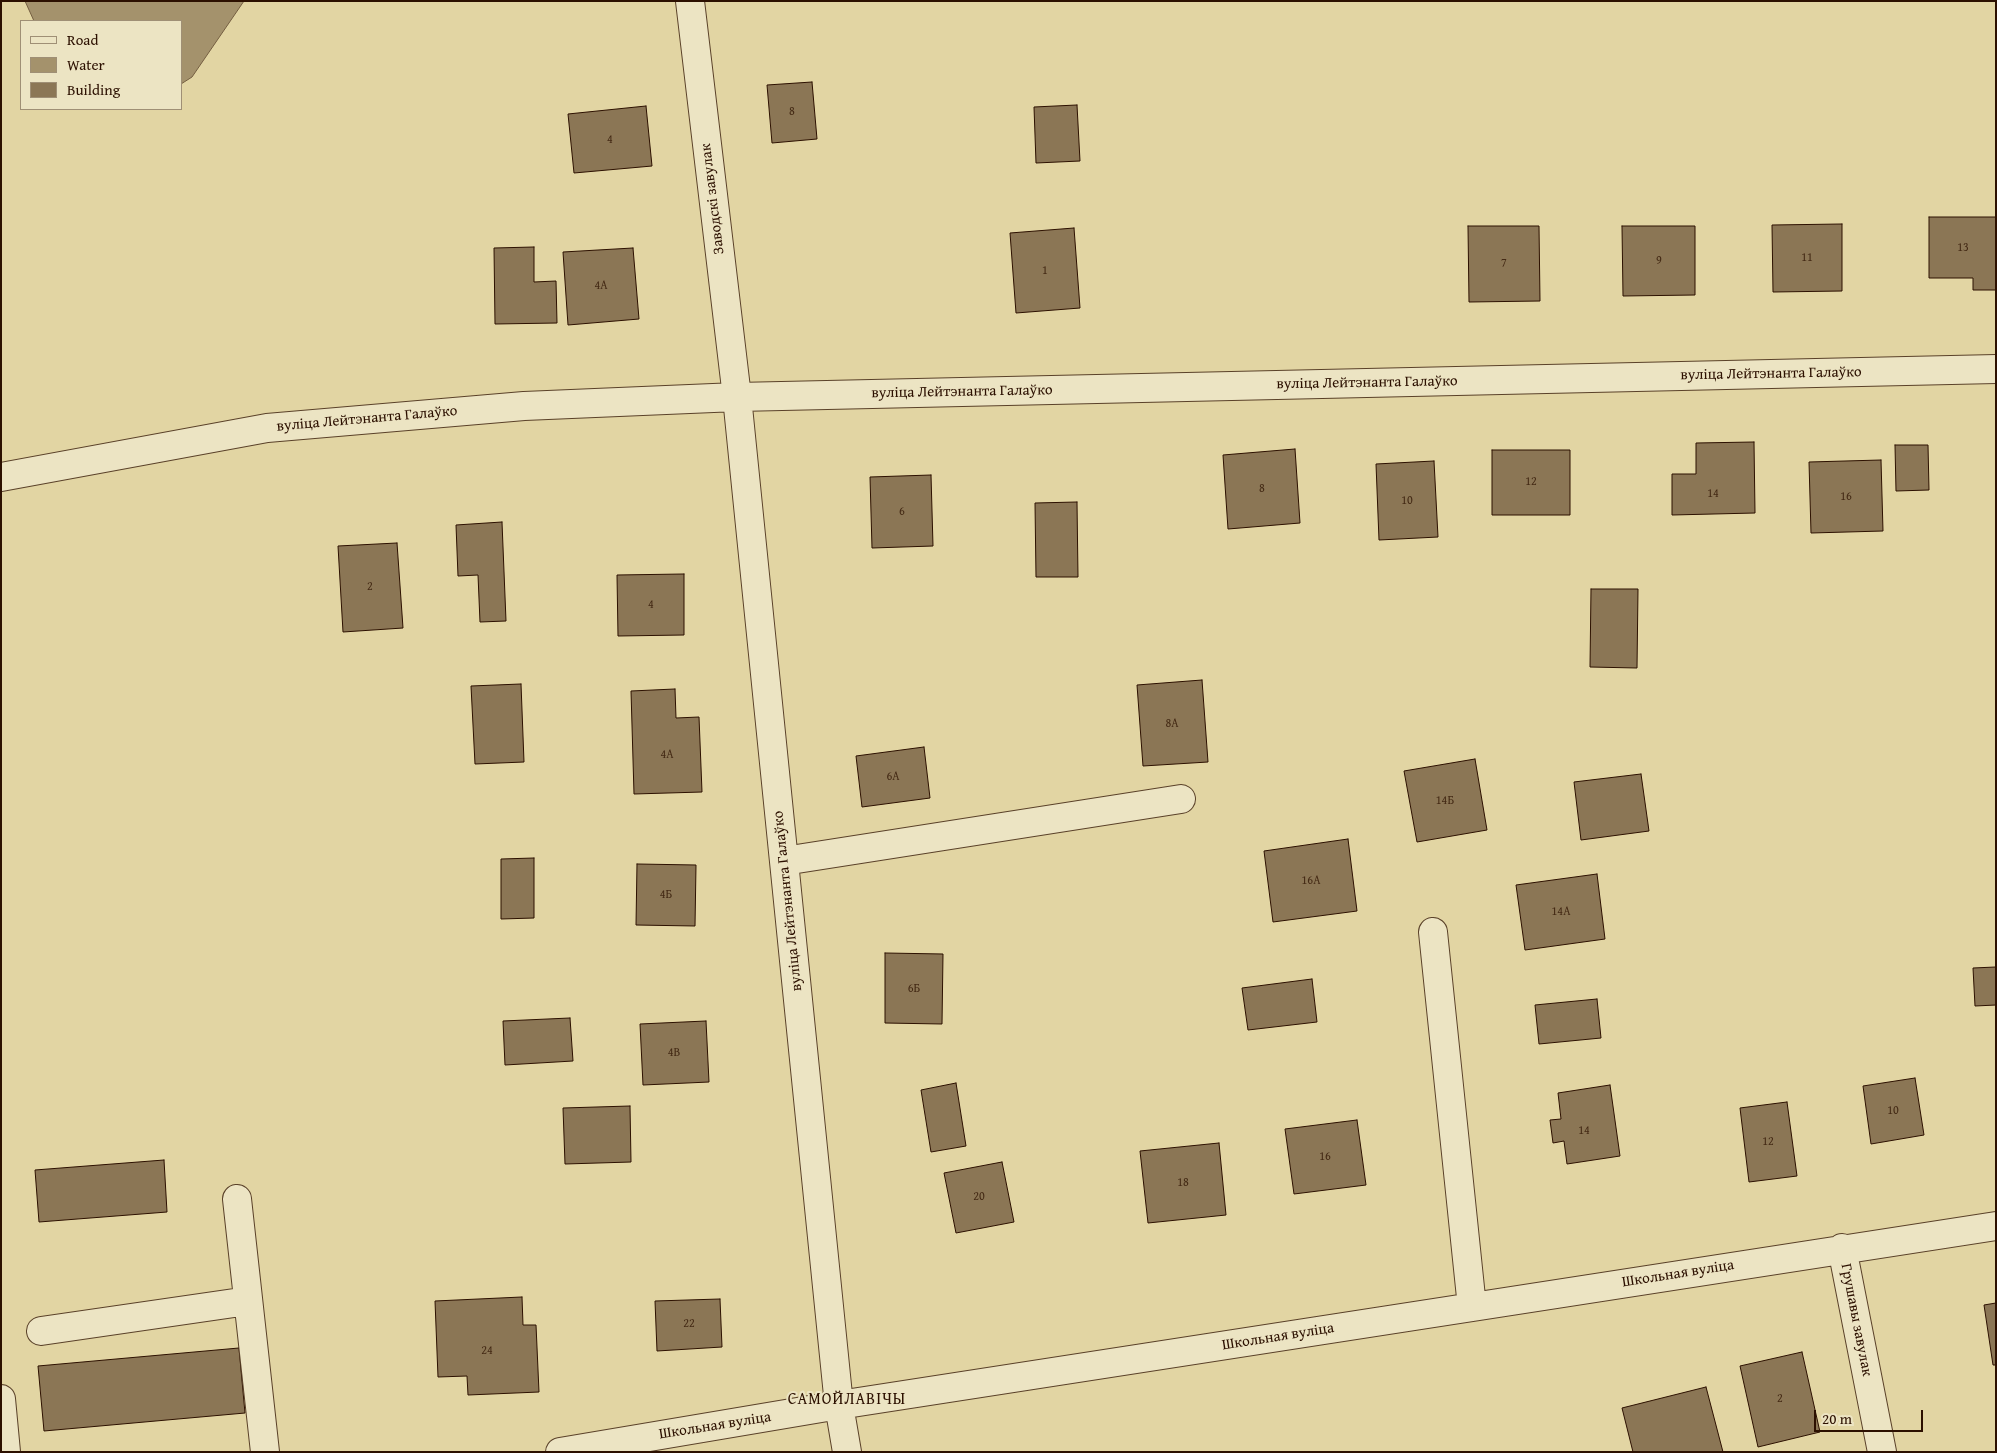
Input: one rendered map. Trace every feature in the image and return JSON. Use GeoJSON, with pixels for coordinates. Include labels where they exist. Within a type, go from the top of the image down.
{"type":"FeatureCollection","features":[{"type":"Feature","properties":{"kind":"street","name":"Заводскі завулак"},"geometry":{"type":"LineString","coordinates":[[690,1],[737,397]]}},
{"type":"Feature","properties":{"kind":"street","name":"вуліца Лейтэнанта Галаўко"},"geometry":{"type":"LineString","coordinates":[[1,476],[267,428],[524,406],[737,397],[1996,369]]}},
{"type":"Feature","properties":{"kind":"street","name":"вуліца Лейтэнанта Галаўко"},"geometry":{"type":"LineString","coordinates":[[737,397],[839,1405],[847,1452]]}},
{"type":"Feature","properties":{"kind":"street"},"geometry":{"type":"LineString","coordinates":[[784,861],[1182,799]]}},
{"type":"Feature","properties":{"kind":"street"},"geometry":{"type":"LineString","coordinates":[[1433,932],[1472,1306]]}},
{"type":"Feature","properties":{"kind":"street"},"geometry":{"type":"LineString","coordinates":[[237,1199],[265,1452]]}},
{"type":"Feature","properties":{"kind":"street","name":"Школьная вуліца"},"geometry":{"type":"LineString","coordinates":[[560,1452],[839,1405],[1842,1248],[1996,1226]]}},
{"type":"Feature","properties":{"kind":"street","name":"Грушавы завулак"},"geometry":{"type":"LineString","coordinates":[[1842,1248],[1882,1452]]}},
{"type":"Feature","properties":{"kind":"street"},"geometry":{"type":"LineString","coordinates":[[42,1331],[248,1301]]}},
{"type":"Feature","properties":{"kind":"street"},"geometry":{"type":"LineString","coordinates":[[1,1398],[6,1452]]}},
{"type":"Feature","properties":{"kind":"water"},"geometry":{"type":"Polygon","coordinates":[[[25,1],[244,1],[192,77],[182,83],[182,20],[34,20],[25,1]]]}},
{"type":"Feature","properties":{"kind":"building"},"geometry":{"type":"Polygon","coordinates":[[[812,82],[817,139],[772,143],[767,85],[812,82]]]}},
{"type":"Feature","properties":{"kind":"building"},"geometry":{"type":"Polygon","coordinates":[[[1077,105],[1080,161],[1036,163],[1034,107],[1077,105]]]}},
{"type":"Feature","properties":{"kind":"building"},"geometry":{"type":"Polygon","coordinates":[[[646,106],[652,166],[574,173],[568,114],[646,106]]]}},
{"type":"Feature","properties":{"kind":"building"},"geometry":{"type":"Polygon","coordinates":[[[1929,217],[1996,217],[1996,290],[1973,290],[1973,278],[1929,278],[1929,217]]]}},
{"type":"Feature","properties":{"kind":"building"},"geometry":{"type":"Polygon","coordinates":[[[1842,224],[1842,291],[1773,292],[1772,225],[1842,224]]]}},
{"type":"Feature","properties":{"kind":"building"},"geometry":{"type":"Polygon","coordinates":[[[1468,226],[1539,226],[1540,301],[1469,302],[1468,226]]]}},
{"type":"Feature","properties":{"kind":"building"},"geometry":{"type":"Polygon","coordinates":[[[1622,226],[1695,226],[1695,295],[1623,296],[1622,226]]]}},
{"type":"Feature","properties":{"kind":"building"},"geometry":{"type":"Polygon","coordinates":[[[1074,228],[1080,308],[1016,313],[1010,233],[1074,228]]]}},
{"type":"Feature","properties":{"kind":"building"},"geometry":{"type":"Polygon","coordinates":[[[534,247],[534,282],[556,281],[557,323],[495,324],[494,248],[534,247]]]}},
{"type":"Feature","properties":{"kind":"building"},"geometry":{"type":"Polygon","coordinates":[[[633,248],[639,319],[568,325],[563,252],[633,248]]]}},
{"type":"Feature","properties":{"kind":"building"},"geometry":{"type":"Polygon","coordinates":[[[1754,442],[1755,513],[1672,515],[1672,474],[1696,474],[1696,443],[1754,442]]]}},
{"type":"Feature","properties":{"kind":"building"},"geometry":{"type":"Polygon","coordinates":[[[1895,445],[1928,445],[1929,490],[1896,491],[1895,445]]]}},
{"type":"Feature","properties":{"kind":"building"},"geometry":{"type":"Polygon","coordinates":[[[1295,449],[1300,523],[1228,529],[1223,455],[1295,449]]]}},
{"type":"Feature","properties":{"kind":"building"},"geometry":{"type":"Polygon","coordinates":[[[1492,450],[1570,450],[1570,515],[1492,515],[1492,450]]]}},
{"type":"Feature","properties":{"kind":"building"},"geometry":{"type":"Polygon","coordinates":[[[1881,460],[1883,531],[1811,533],[1809,462],[1881,460]]]}},
{"type":"Feature","properties":{"kind":"building"},"geometry":{"type":"Polygon","coordinates":[[[1434,461],[1438,537],[1379,540],[1376,464],[1434,461]]]}},
{"type":"Feature","properties":{"kind":"building"},"geometry":{"type":"Polygon","coordinates":[[[931,475],[933,546],[872,548],[870,477],[931,475]]]}},
{"type":"Feature","properties":{"kind":"building"},"geometry":{"type":"Polygon","coordinates":[[[1077,502],[1078,577],[1036,577],[1035,503],[1077,502]]]}},
{"type":"Feature","properties":{"kind":"building"},"geometry":{"type":"Polygon","coordinates":[[[502,522],[506,621],[480,622],[478,575],[458,576],[456,525],[502,522]]]}},
{"type":"Feature","properties":{"kind":"building"},"geometry":{"type":"Polygon","coordinates":[[[397,543],[403,628],[343,632],[338,546],[397,543]]]}},
{"type":"Feature","properties":{"kind":"building"},"geometry":{"type":"Polygon","coordinates":[[[684,574],[684,635],[618,636],[617,575],[684,574]]]}},
{"type":"Feature","properties":{"kind":"building"},"geometry":{"type":"Polygon","coordinates":[[[1591,589],[1638,589],[1637,668],[1590,667],[1591,589]]]}},
{"type":"Feature","properties":{"kind":"building"},"geometry":{"type":"Polygon","coordinates":[[[1202,680],[1208,762],[1143,766],[1137,685],[1202,680]]]}},
{"type":"Feature","properties":{"kind":"building"},"geometry":{"type":"Polygon","coordinates":[[[521,684],[524,762],[475,764],[471,686],[521,684]]]}},
{"type":"Feature","properties":{"kind":"building"},"geometry":{"type":"Polygon","coordinates":[[[675,689],[676,718],[699,717],[702,792],[634,794],[631,691],[675,689]]]}},
{"type":"Feature","properties":{"kind":"building"},"geometry":{"type":"Polygon","coordinates":[[[924,747],[930,798],[862,807],[856,756],[924,747]]]}},
{"type":"Feature","properties":{"kind":"building"},"geometry":{"type":"Polygon","coordinates":[[[1475,759],[1487,830],[1417,842],[1404,771],[1475,759]]]}},
{"type":"Feature","properties":{"kind":"building"},"geometry":{"type":"Polygon","coordinates":[[[1641,774],[1649,831],[1581,840],[1574,782],[1641,774]]]}},
{"type":"Feature","properties":{"kind":"building"},"geometry":{"type":"Polygon","coordinates":[[[1348,839],[1357,911],[1273,922],[1264,851],[1348,839]]]}},
{"type":"Feature","properties":{"kind":"building"},"geometry":{"type":"Polygon","coordinates":[[[534,858],[534,918],[501,919],[501,859],[534,858]]]}},
{"type":"Feature","properties":{"kind":"building"},"geometry":{"type":"Polygon","coordinates":[[[637,864],[696,865],[695,926],[636,925],[637,864]]]}},
{"type":"Feature","properties":{"kind":"building"},"geometry":{"type":"Polygon","coordinates":[[[1597,874],[1605,939],[1525,950],[1516,885],[1597,874]]]}},
{"type":"Feature","properties":{"kind":"building"},"geometry":{"type":"Polygon","coordinates":[[[885,953],[943,954],[942,1024],[885,1023],[885,953]]]}},
{"type":"Feature","properties":{"kind":"building"},"geometry":{"type":"Polygon","coordinates":[[[1996,967],[1996,1005],[1975,1006],[1973,968],[1996,967]]]}},
{"type":"Feature","properties":{"kind":"building"},"geometry":{"type":"Polygon","coordinates":[[[1312,979],[1317,1022],[1248,1030],[1242,988],[1312,979]]]}},
{"type":"Feature","properties":{"kind":"building"},"geometry":{"type":"Polygon","coordinates":[[[1597,999],[1601,1038],[1539,1044],[1535,1005],[1597,999]]]}},
{"type":"Feature","properties":{"kind":"building"},"geometry":{"type":"Polygon","coordinates":[[[570,1018],[573,1061],[505,1065],[503,1021],[570,1018]]]}},
{"type":"Feature","properties":{"kind":"building"},"geometry":{"type":"Polygon","coordinates":[[[706,1021],[709,1082],[643,1085],[640,1024],[706,1021]]]}},
{"type":"Feature","properties":{"kind":"building"},"geometry":{"type":"Polygon","coordinates":[[[1915,1078],[1924,1135],[1871,1144],[1863,1086],[1915,1078]]]}},
{"type":"Feature","properties":{"kind":"building"},"geometry":{"type":"Polygon","coordinates":[[[956,1083],[966,1146],[931,1152],[921,1090],[956,1083]]]}},
{"type":"Feature","properties":{"kind":"building"},"geometry":{"type":"Polygon","coordinates":[[[1610,1085],[1620,1156],[1567,1164],[1564,1141],[1553,1143],[1550,1120],[1561,1119],[1558,1093],[1610,1085]]]}},
{"type":"Feature","properties":{"kind":"building"},"geometry":{"type":"Polygon","coordinates":[[[1787,1102],[1797,1176],[1749,1182],[1740,1108],[1787,1102]]]}},
{"type":"Feature","properties":{"kind":"building"},"geometry":{"type":"Polygon","coordinates":[[[630,1106],[631,1162],[565,1164],[563,1108],[630,1106]]]}},
{"type":"Feature","properties":{"kind":"building"},"geometry":{"type":"Polygon","coordinates":[[[1357,1120],[1366,1185],[1294,1194],[1285,1129],[1357,1120]]]}},
{"type":"Feature","properties":{"kind":"building"},"geometry":{"type":"Polygon","coordinates":[[[1219,1143],[1226,1215],[1148,1223],[1140,1151],[1219,1143]]]}},
{"type":"Feature","properties":{"kind":"building"},"geometry":{"type":"Polygon","coordinates":[[[164,1160],[167,1212],[39,1222],[35,1170],[164,1160]]]}},
{"type":"Feature","properties":{"kind":"building"},"geometry":{"type":"Polygon","coordinates":[[[1002,1162],[1014,1222],[956,1233],[944,1173],[1002,1162]]]}},
{"type":"Feature","properties":{"kind":"building"},"geometry":{"type":"Polygon","coordinates":[[[522,1297],[523,1325],[536,1325],[539,1392],[468,1395],[467,1376],[438,1377],[435,1301],[522,1297]]]}},
{"type":"Feature","properties":{"kind":"building"},"geometry":{"type":"Polygon","coordinates":[[[720,1299],[722,1347],[657,1351],[655,1301],[720,1299]]]}},
{"type":"Feature","properties":{"kind":"building"},"geometry":{"type":"Polygon","coordinates":[[[1996,1303],[1996,1365],[1993,1365],[1984,1305],[1996,1303]]]}},
{"type":"Feature","properties":{"kind":"building"},"geometry":{"type":"Polygon","coordinates":[[[239,1348],[245,1413],[44,1431],[38,1366],[239,1348]]]}},
{"type":"Feature","properties":{"kind":"building"},"geometry":{"type":"Polygon","coordinates":[[[1802,1352],[1820,1432],[1758,1447],[1740,1366],[1802,1352]]]}},
{"type":"Feature","properties":{"kind":"building"},"geometry":{"type":"Polygon","coordinates":[[[1706,1387],[1723,1452],[1633,1452],[1622,1408],[1706,1387]]]}},
{"type":"Feature","properties":{"kind":"district","name":"САМОЙЛАВІЧЫ"},"geometry":{"type":"Point","coordinates":[847,1400]}}]}
